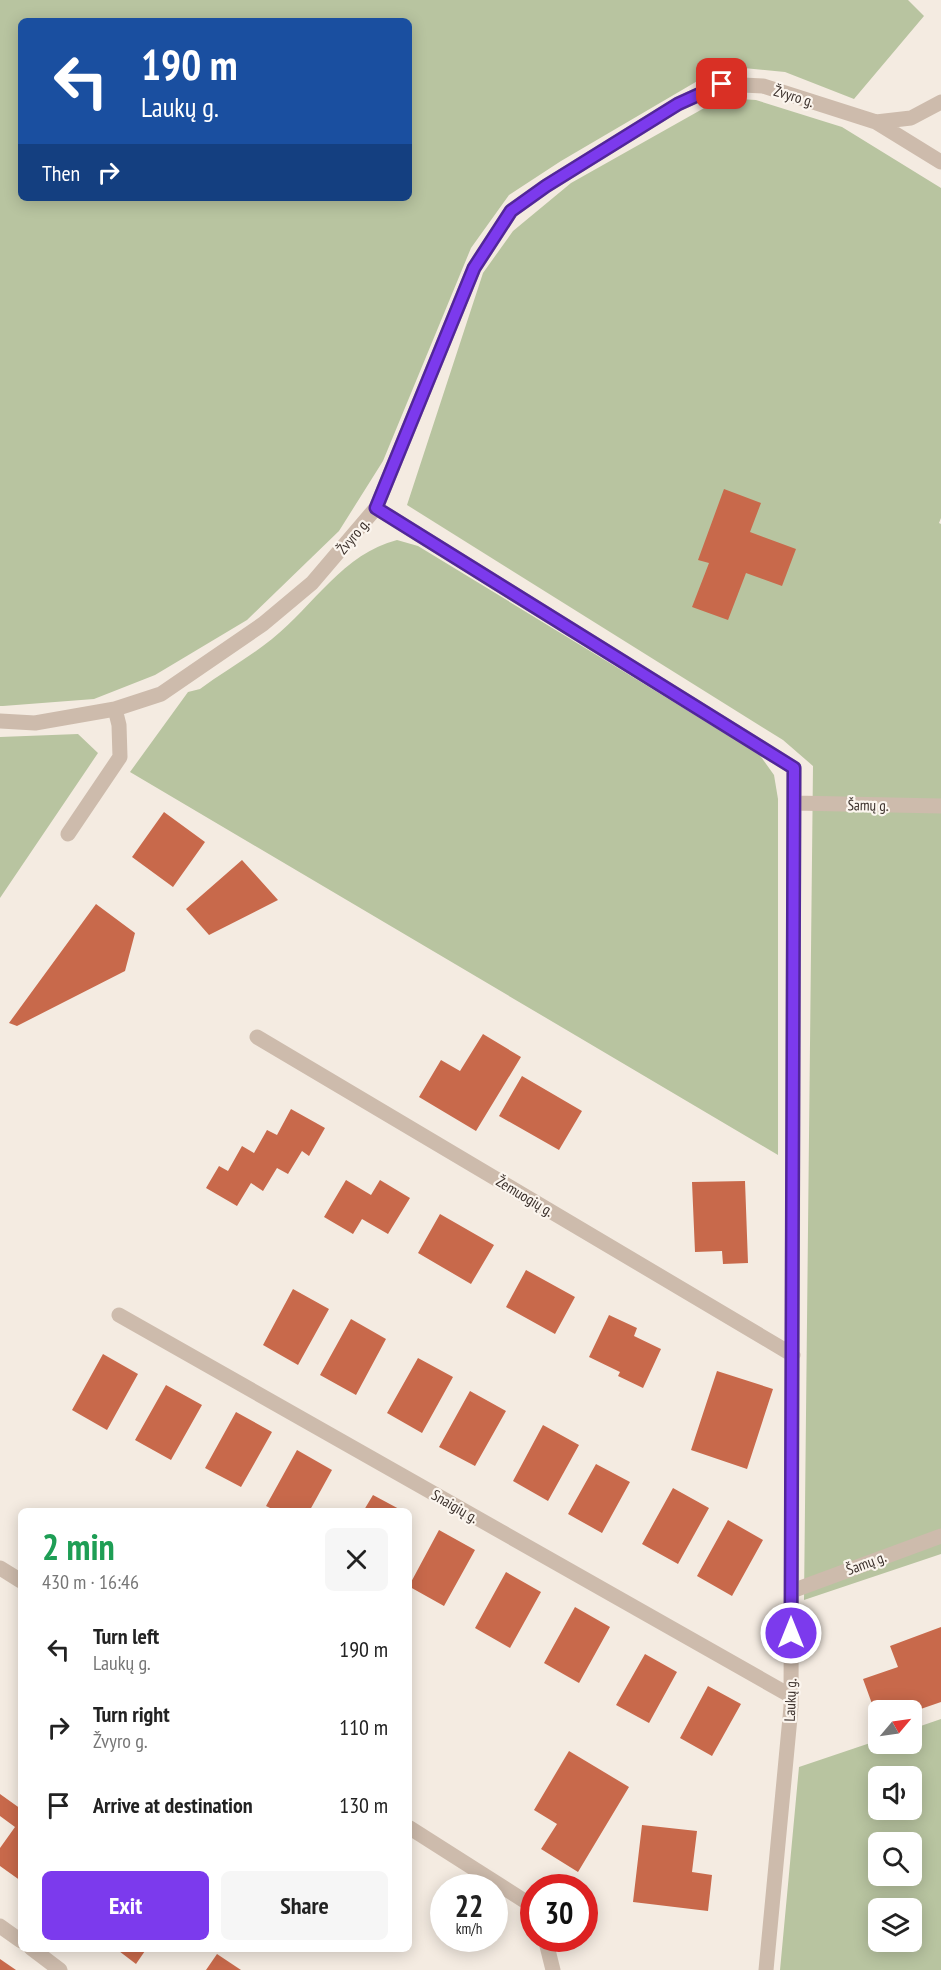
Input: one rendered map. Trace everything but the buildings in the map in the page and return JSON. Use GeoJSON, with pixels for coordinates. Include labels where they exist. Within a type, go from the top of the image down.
{"type":"FeatureCollection","features":[{"type":"Feature","properties":{"kind":"street","name":"Žvyro g."},"geometry":{"type":"LineString","coordinates":[[0,721],[35,723],[115,710],[162,694],[263,624],[312,584],[376,508],[474,268],[511,211],[546,186],[678,104],[722,84],[763,86],[876,122],[941,162]]}},
{"type":"Feature","properties":{"kind":"street"},"geometry":{"type":"LineString","coordinates":[[876,122],[911,118],[941,102]]}},
{"type":"Feature","properties":{"kind":"street","name":"Laukų g."},"geometry":{"type":"LineString","coordinates":[[376,508],[794,768],[791,1696],[766,1970]]}},
{"type":"Feature","properties":{"kind":"street"},"geometry":{"type":"LineString","coordinates":[[68,834],[120,757],[119,725],[115,710]]}},
{"type":"Feature","properties":{"kind":"street","name":"Šamų g."},"geometry":{"type":"LineString","coordinates":[[794,803],[941,806]]}},
{"type":"Feature","properties":{"kind":"street","name":"Žemuogių g."},"geometry":{"type":"LineString","coordinates":[[257,1037],[792,1355]]}},
{"type":"Feature","properties":{"kind":"street","name":"Snaigių g."},"geometry":{"type":"LineString","coordinates":[[119,1316],[791,1696]]}},
{"type":"Feature","properties":{"kind":"street","name":"Šamų g."},"geometry":{"type":"LineString","coordinates":[[792,1591],[941,1536]]}},
{"type":"Feature","properties":{"kind":"street"},"geometry":{"type":"LineString","coordinates":[[0,1568],[18,1579]]}},
{"type":"Feature","properties":{"kind":"street"},"geometry":{"type":"LineString","coordinates":[[412,1829],[520,1898]]}},
{"type":"Feature","properties":{"kind":"street"},"geometry":{"type":"LineString","coordinates":[[0,1926],[18,1939]]}},
{"type":"Feature","properties":{"kind":"street"},"geometry":{"type":"LineString","coordinates":[[36,1952],[60,1970]]}},
{"type":"Feature","properties":{"kind":"street"},"geometry":{"type":"LineString","coordinates":[[548,1952],[553,1970]]}},
{"type":"Feature","properties":{"kind":"green space"},"geometry":{"type":"Polygon","coordinates":[[[0,0],[908,0],[924,16],[854,99],[785,72],[723,66],[561,161],[509,195],[471,248],[383,461],[339,531],[247,620],[155,675],[94,699],[0,706],[0,0]]]}},
{"type":"Feature","properties":{"kind":"green space"},"geometry":{"type":"Polygon","coordinates":[[[722,98],[756,100],[842,127],[941,188],[941,518],[939,523],[941,524],[941,1554],[804,1600],[813,766],[783,740],[407,505],[483,273],[513,231],[571,183],[722,98]]]}},
{"type":"Feature","properties":{"kind":"green space"},"geometry":{"type":"Polygon","coordinates":[[[397,540],[418,546],[759,754],[774,775],[778,799],[778,1155],[130,772],[188,692],[200,689],[272,639],[345,568],[361,556],[397,540]]]}},
{"type":"Feature","properties":{"kind":"green space"},"geometry":{"type":"Polygon","coordinates":[[[78,734],[98,753],[0,898],[0,737],[78,734]]]}},
{"type":"Feature","properties":{"kind":"green space"},"geometry":{"type":"Polygon","coordinates":[[[941,1719],[941,1970],[780,1970],[799,1767],[868,1744],[868,1754],[922,1754],[922,1726],[941,1719]]]}},
{"type":"Feature","properties":{"kind":"route"},"geometry":{"type":"LineString","coordinates":[[722,84],[678,104],[546,186],[511,211],[474,268],[376,508],[794,768],[791,1633]]}}]}
